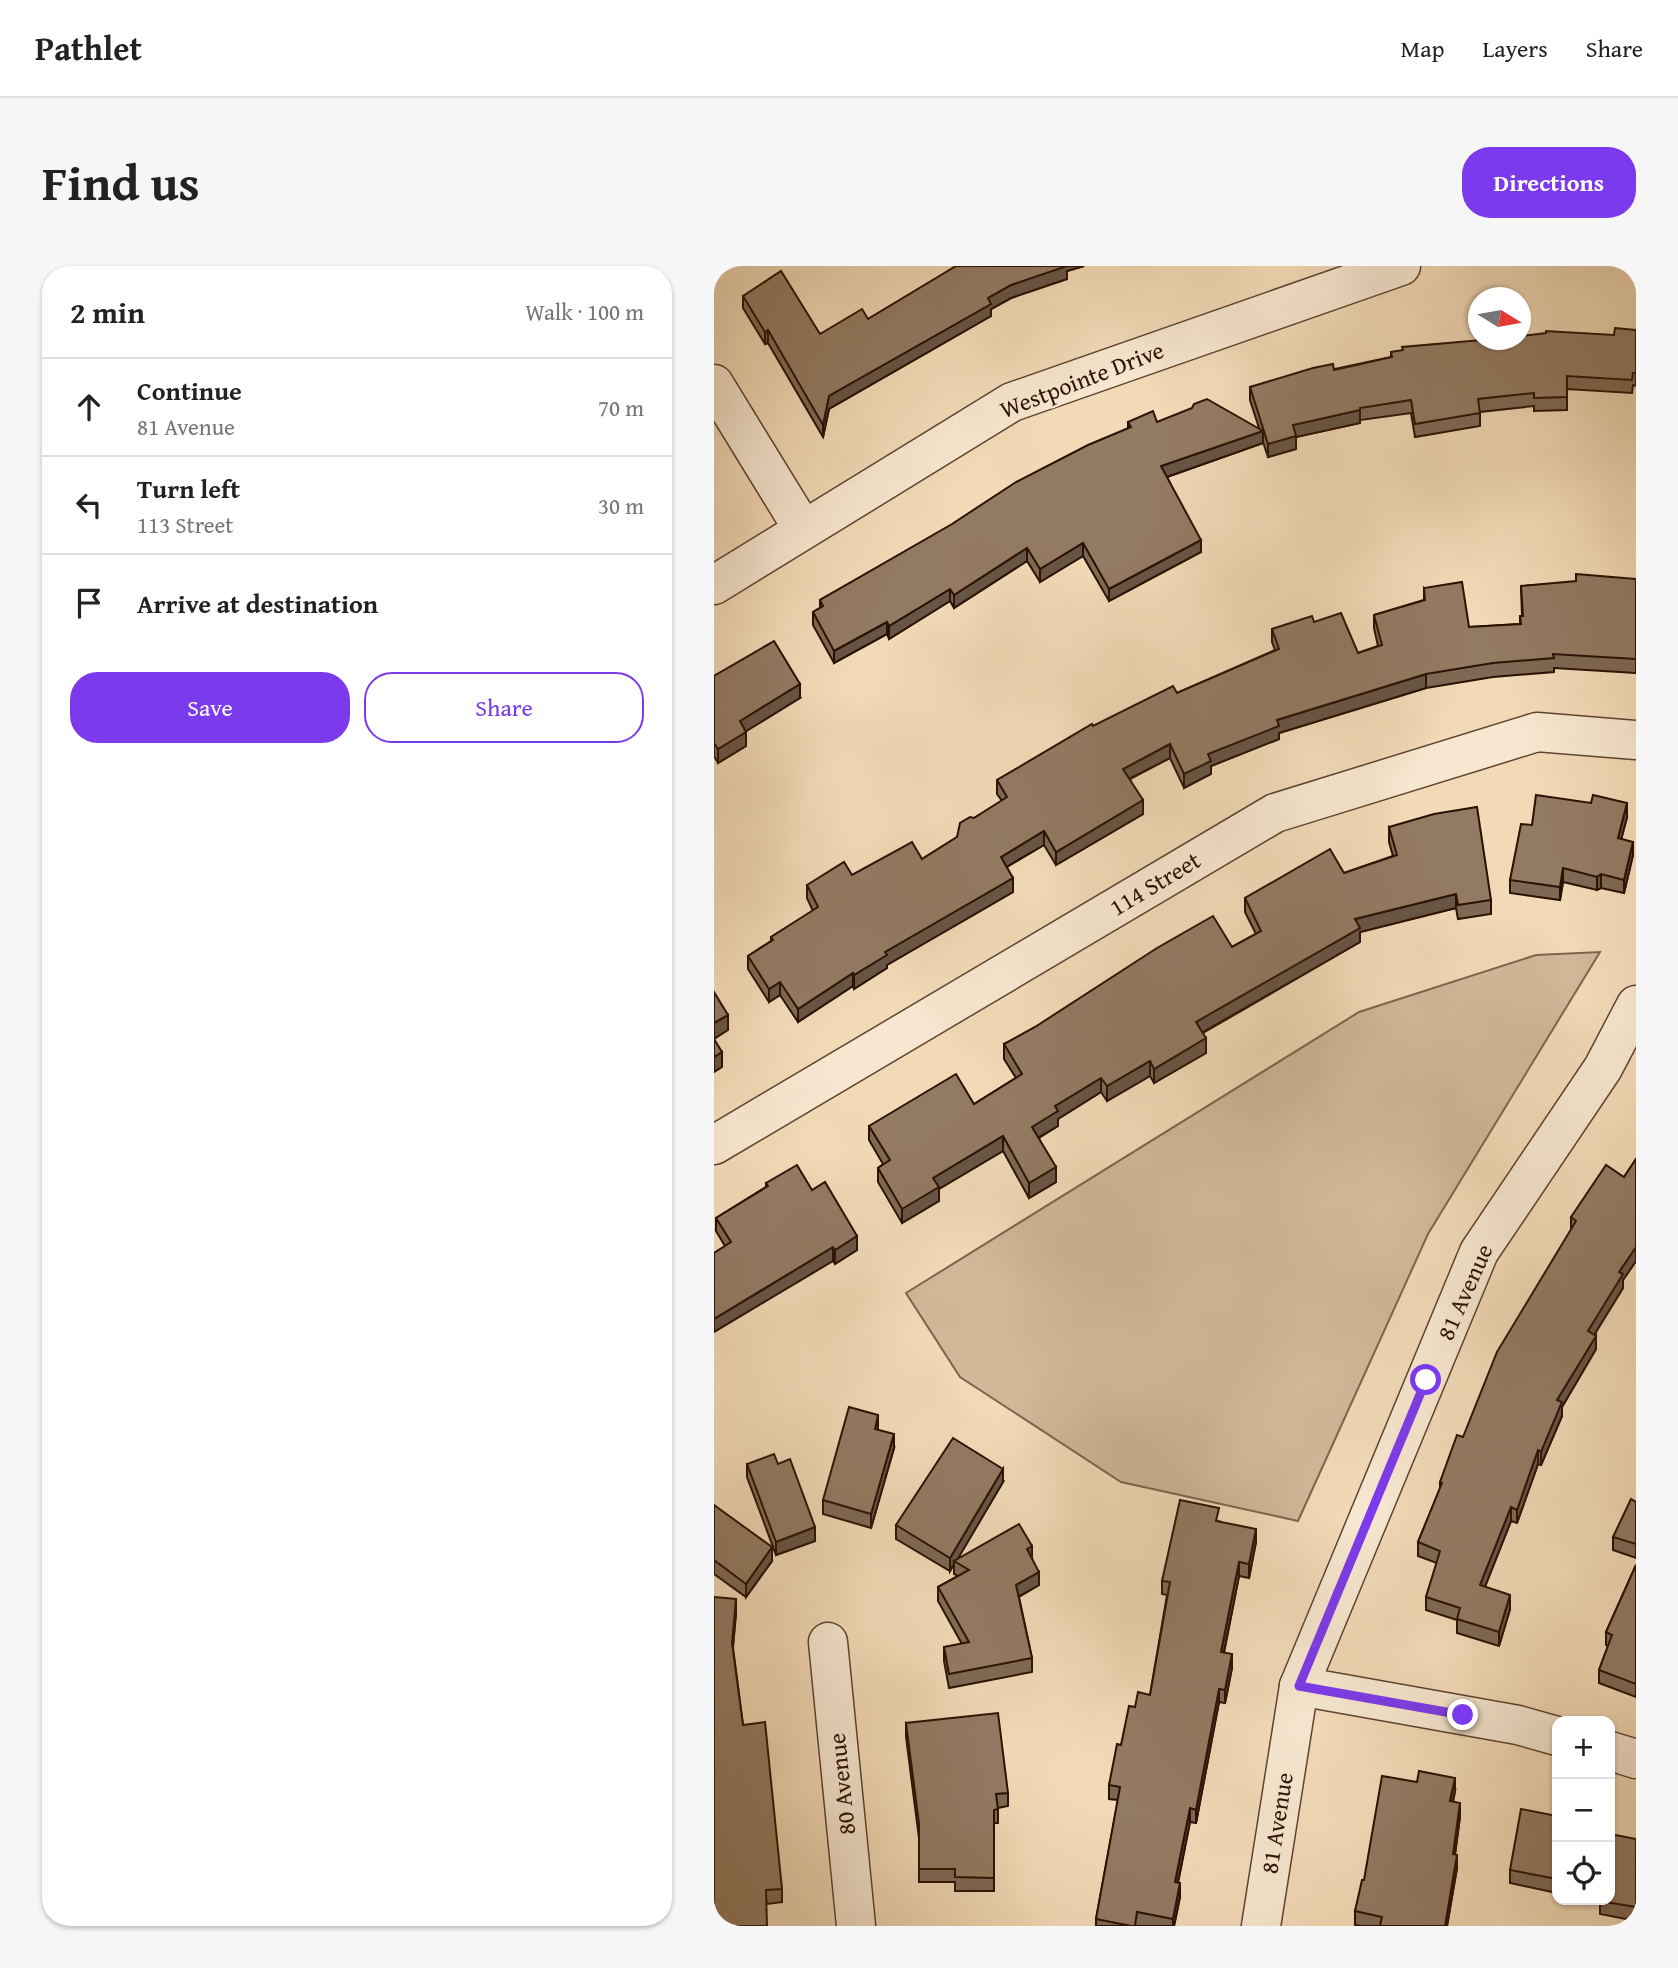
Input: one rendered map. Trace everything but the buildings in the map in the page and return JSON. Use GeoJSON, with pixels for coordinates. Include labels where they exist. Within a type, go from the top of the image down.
{"type":"FeatureCollection","features":[{"type":"Feature","properties":{"kind":"street","name":"Westpointe Drive"},"geometry":{"type":"LineString","coordinates":[[714,585],[1012,402],[1401,266]]}},
{"type":"Feature","properties":{"kind":"street"},"geometry":{"type":"LineString","coordinates":[[714,384],[803,529]]}},
{"type":"Feature","properties":{"kind":"street","name":"114 Street"},"geometry":{"type":"LineString","coordinates":[[714,1146],[1275,813],[1537,732],[1636,740]]}},
{"type":"Feature","properties":{"kind":"street","name":"81 Avenue"},"geometry":{"type":"LineString","coordinates":[[1261,1926],[1299,1686],[1479,1252],[1603,1069],[1636,1004]]}},
{"type":"Feature","properties":{"kind":"street","name":"80 Avenue"},"geometry":{"type":"LineString","coordinates":[[828,1642],[856,1926]]}},
{"type":"Feature","properties":{"kind":"street"},"geometry":{"type":"LineString","coordinates":[[1299,1686],[1518,1725],[1552,1735]]}},
{"type":"Feature","properties":{"kind":"street"},"geometry":{"type":"LineString","coordinates":[[1615,1753],[1636,1759]]}},
{"type":"Feature","properties":{"kind":"shaded area"},"geometry":{"type":"Polygon","coordinates":[[[1600,952],[1428,1234],[1298,1521],[1121,1482],[960,1377],[906,1293],[1359,1012],[1536,955],[1600,952]]]}},
{"type":"Feature","properties":{"kind":"route"},"geometry":{"type":"LineString","coordinates":[[1426,1380],[1299,1686],[1463,1715]]}}]}
